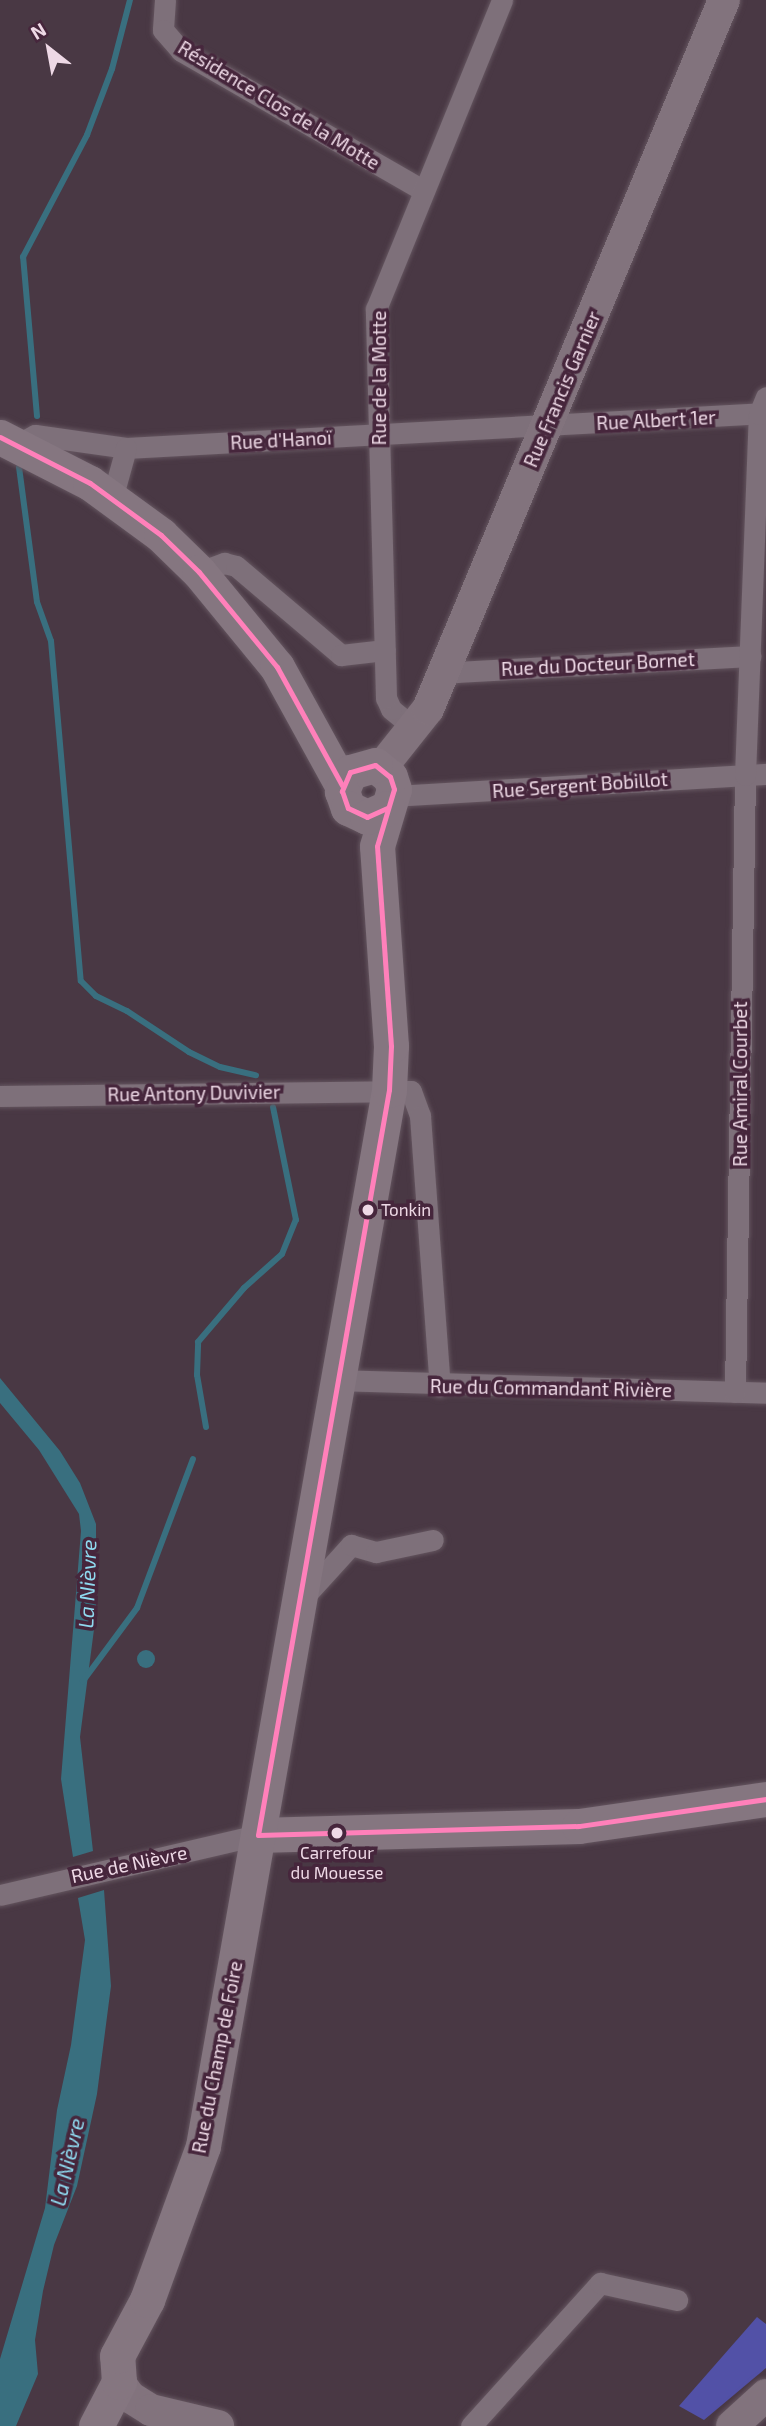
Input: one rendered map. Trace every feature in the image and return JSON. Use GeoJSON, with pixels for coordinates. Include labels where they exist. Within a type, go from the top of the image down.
{"type":"FeatureCollection","features":[{"type":"Feature","properties":{"kind":"main road"},"geometry":{"type":"LineString","coordinates":[[9,440],[112,499],[161,535],[199,572],[277,667],[303,714],[370,789]]}},
{"type":"Feature","properties":{"kind":"main road","name":"Rue du Champ de Foire"},"geometry":{"type":"LineString","coordinates":[[96,2426],[119,2382],[117,2356],[148,2300],[203,2146],[388,1090],[391,1046],[370,789]]}},
{"type":"Feature","properties":{"kind":"main road"},"geometry":{"type":"LineString","coordinates":[[258,1835],[579,1826],[766,1798]]}},
{"type":"Feature","properties":{"kind":"street","name":"Résidence Clos de la Motte"},"geometry":{"type":"LineString","coordinates":[[165,0],[163,30],[181,51],[424,191]]}},
{"type":"Feature","properties":{"kind":"street","name":"Rue de la Motte"},"geometry":{"type":"LineString","coordinates":[[413,727],[388,704],[376,309],[502,0]]}},
{"type":"Feature","properties":{"kind":"street","name":"Rue Francis Garnier"},"geometry":{"type":"LineString","coordinates":[[370,789],[428,709],[724,0]]}},
{"type":"Feature","properties":{"kind":"street","name":"Rue Albert 1er"},"geometry":{"type":"LineString","coordinates":[[547,426],[764,408]]}},
{"type":"Feature","properties":{"kind":"street","name":"Rue Amiral Courbet"},"geometry":{"type":"LineString","coordinates":[[735,1392],[756,775],[751,656],[764,408]]}},
{"type":"Feature","properties":{"kind":"street","name":"Rue d'Hanoï"},"geometry":{"type":"LineString","coordinates":[[9,440],[36,435],[126,448],[547,426]]}},
{"type":"Feature","properties":{"kind":"street"},"geometry":{"type":"LineString","coordinates":[[112,499],[126,448]]}},
{"type":"Feature","properties":{"kind":"street"},"geometry":{"type":"LineString","coordinates":[[199,572],[224,563],[236,566],[341,655],[385,650]]}},
{"type":"Feature","properties":{"kind":"street","name":"Rue du Docteur Bornet"},"geometry":{"type":"LineString","coordinates":[[446,668],[457,672],[751,656]]}},
{"type":"Feature","properties":{"kind":"street","name":"Rue Sergent Bobillot"},"geometry":{"type":"LineString","coordinates":[[370,789],[756,775]]}},
{"type":"Feature","properties":{"kind":"street"},"geometry":{"type":"LineString","coordinates":[[388,1090],[411,1091],[418,1101],[440,1386]]}},
{"type":"Feature","properties":{"kind":"street","name":"Rue Antony Duvivier"},"geometry":{"type":"LineString","coordinates":[[0,1096],[388,1090]]}},
{"type":"Feature","properties":{"kind":"street","name":"Rue du Commandant Rivière"},"geometry":{"type":"LineString","coordinates":[[337,1380],[440,1386],[766,1393]]}},
{"type":"Feature","properties":{"kind":"street"},"geometry":{"type":"LineString","coordinates":[[297,1605],[351,1545],[376,1552],[433,1540]]}},
{"type":"Feature","properties":{"kind":"street","name":"Rue de Nièvre"},"geometry":{"type":"LineString","coordinates":[[0,1895],[258,1835]]}},
{"type":"Feature","properties":{"kind":"street"},"geometry":{"type":"LineString","coordinates":[[471,2426],[600,2283],[677,2300]]}},
{"type":"Feature","properties":{"kind":"street"},"geometry":{"type":"LineString","coordinates":[[119,2382],[154,2420],[218,2426]]}},
{"type":"Feature","properties":{"kind":"street"},"geometry":{"type":"LineString","coordinates":[[724,2426],[761,2400]]}},
{"type":"Feature","properties":{"kind":"street"},"geometry":{"type":"LineString","coordinates":[[732,2426],[761,2400]]}},
{"type":"Feature","properties":{"kind":"shaded area"},"geometry":{"type":"Polygon","coordinates":[[[757,2317],[766,2324],[766,2368],[704,2420],[679,2406],[757,2317]]]}},
{"type":"Feature","properties":{"kind":"water","name":"La Nièvre"},"geometry":{"type":"Polygon","coordinates":[[[0,1378],[60,1451],[80,1483],[96,1524],[96,1614],[80,1737],[93,1851],[73,1857],[61,1779],[81,1531],[79,1514],[39,1450],[0,1403],[0,1378]]]}},
{"type":"Feature","properties":{"kind":"water"},"geometry":{"type":"Polygon","coordinates":[[[146,1650],[152,1653],[155,1659],[152,1665],[146,1668],[140,1665],[137,1659],[140,1653],[146,1650]]]}},
{"type":"Feature","properties":{"kind":"water"},"geometry":{"type":"Polygon","coordinates":[[[104,1890],[111,1986],[97,2094],[77,2186],[54,2245],[43,2291],[35,2340],[38,2374],[16,2426],[0,2426],[0,2359],[45,2208],[57,2110],[71,2045],[85,1940],[78,1898],[104,1890]]]}},
{"type":"Feature","properties":{"kind":"waterway"},"geometry":{"type":"LineString","coordinates":[[37,416],[23,257],[87,135],[112,69],[130,0]]}},
{"type":"Feature","properties":{"kind":"waterway"},"geometry":{"type":"LineString","coordinates":[[19,467],[37,602],[51,641],[81,981],[96,996],[127,1011],[189,1052],[220,1067],[256,1075]]}},
{"type":"Feature","properties":{"kind":"waterway"},"geometry":{"type":"LineString","coordinates":[[206,1427],[197,1375],[198,1342],[244,1288],[282,1254],[296,1220],[273,1107]]}},
{"type":"Feature","properties":{"kind":"waterway"},"geometry":{"type":"LineString","coordinates":[[83,1681],[137,1608],[193,1459]]}},
{"type":"Feature","properties":{"kind":"transit line"},"geometry":{"type":"LineString","coordinates":[[0,437],[90,483],[161,535],[199,572],[277,667],[342,785]]}},
{"type":"Feature","properties":{"kind":"transit line"},"geometry":{"type":"LineString","coordinates":[[258,1835],[389,1090],[391,1046],[377,846],[394,789],[390,777],[375,765],[350,772],[342,791],[348,808],[367,817],[387,808]]}},
{"type":"Feature","properties":{"kind":"transit line"},"geometry":{"type":"LineString","coordinates":[[258,1835],[579,1826],[766,1799]]}},
{"type":"Feature","properties":{"kind":"place","name":"Tonkin"},"geometry":{"type":"Point","coordinates":[368,1210]}},
{"type":"Feature","properties":{"kind":"place","name":"Carrefour du Mouesse"},"geometry":{"type":"Point","coordinates":[337,1833]}}]}
